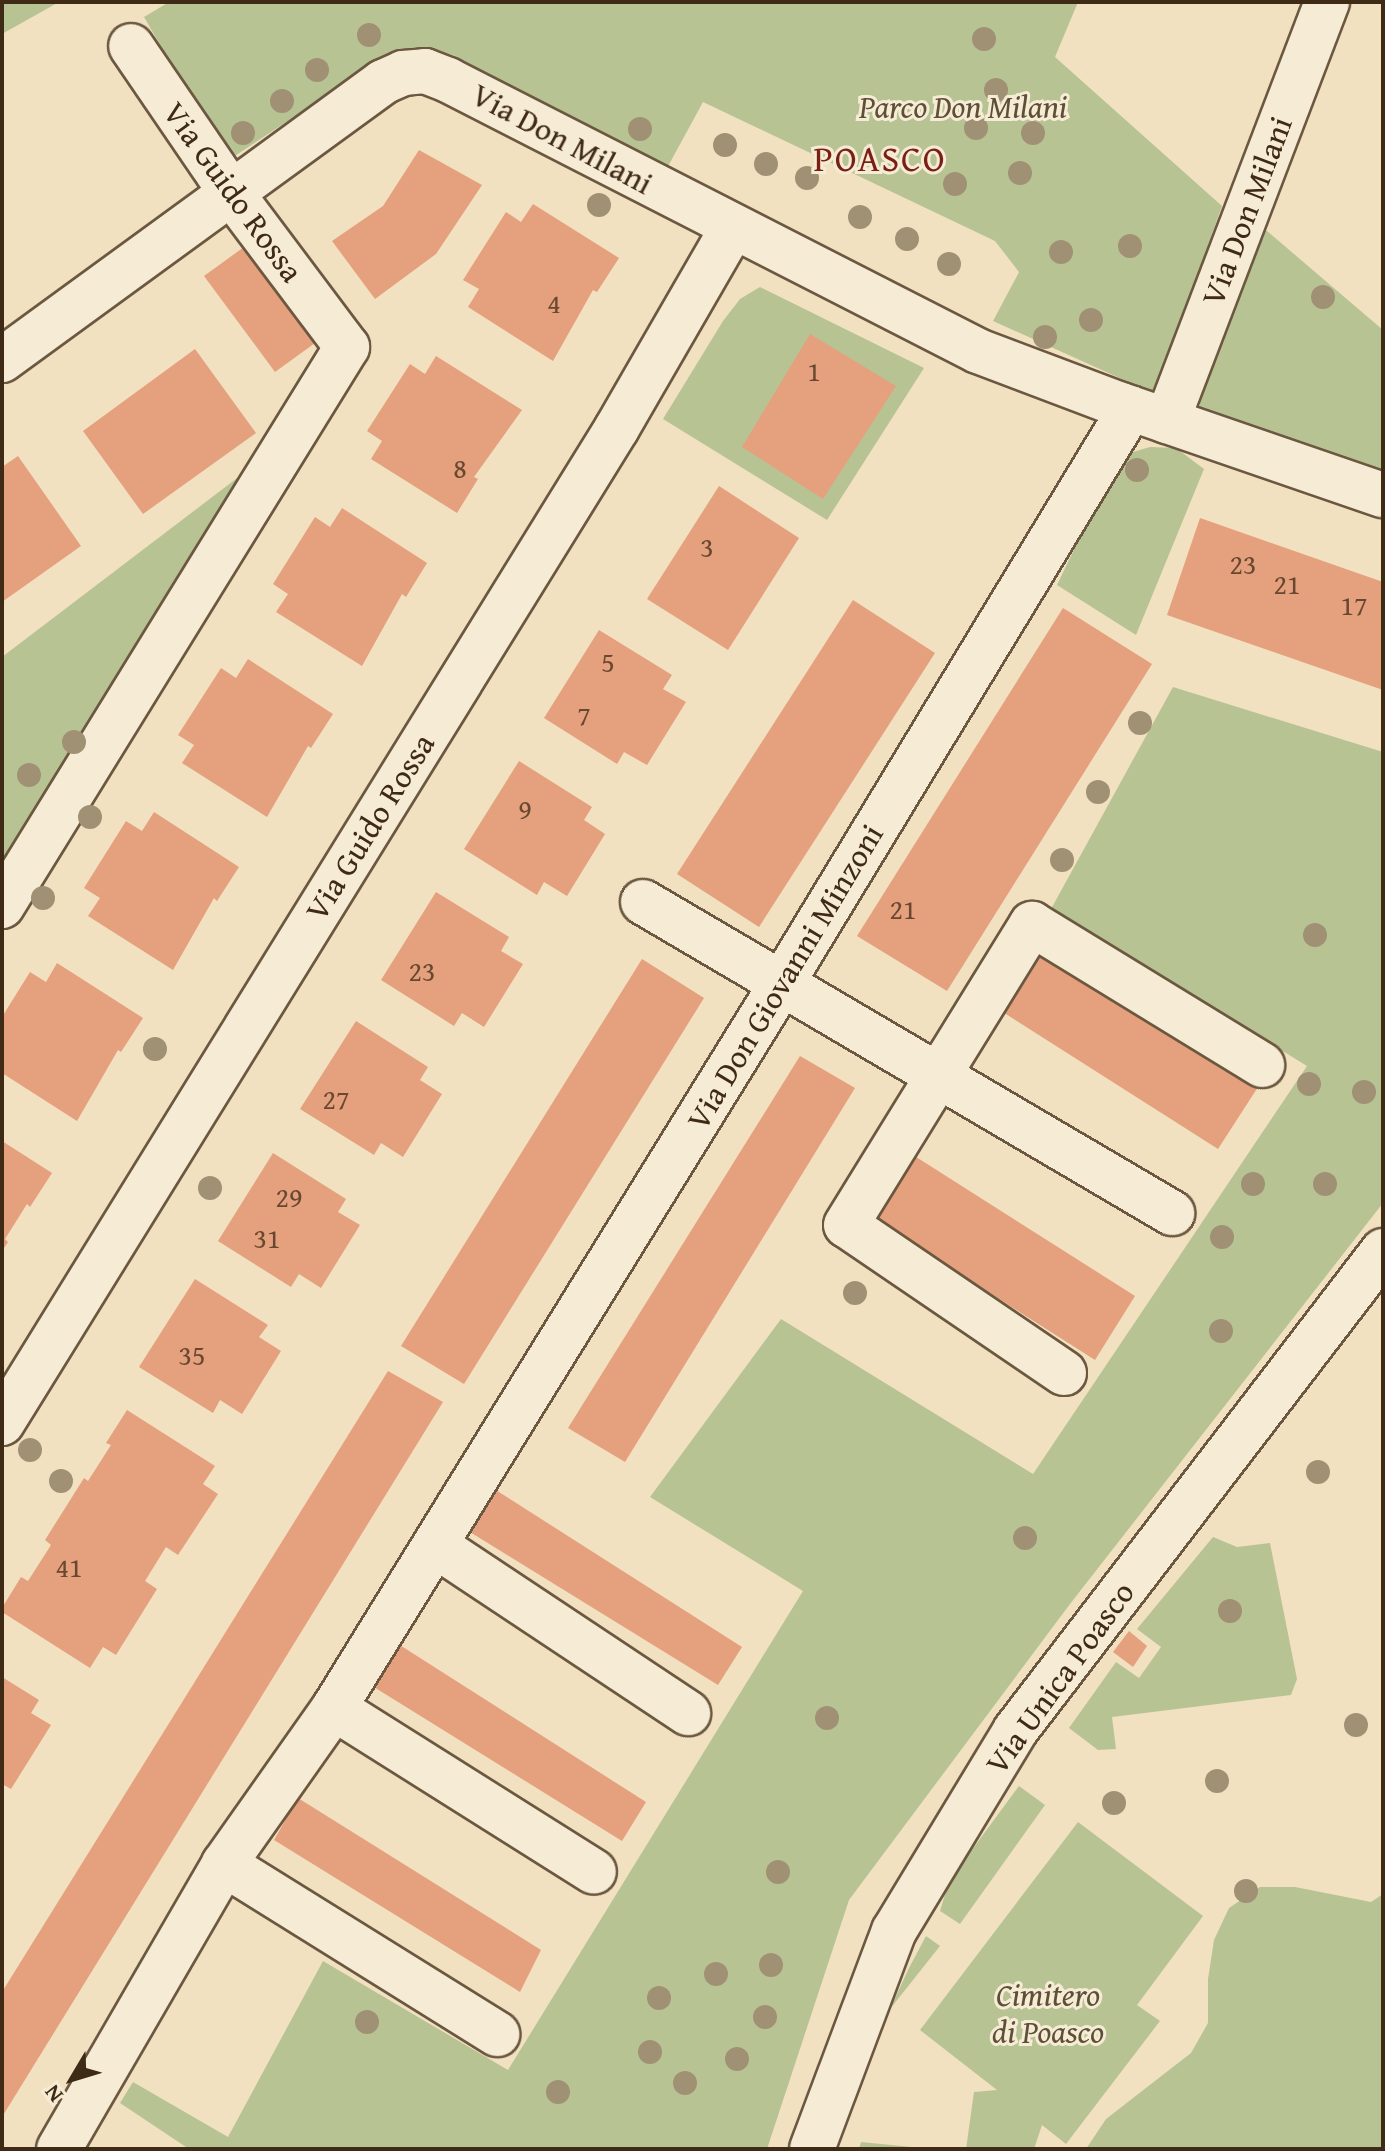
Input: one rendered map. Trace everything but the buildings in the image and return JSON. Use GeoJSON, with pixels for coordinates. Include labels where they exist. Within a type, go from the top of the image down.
{"type":"FeatureCollection","features":[{"type":"Feature","properties":{"kind":"street","name":"Via Don Milani"},"geometry":{"type":"LineString","coordinates":[[1149,414],[1327,2]]}},
{"type":"Feature","properties":{"kind":"street","name":"Via Guido Rossa"},"geometry":{"type":"LineString","coordinates":[[2,906],[347,347],[232,194],[131,46]]}},
{"type":"Feature","properties":{"kind":"street","name":"Via Don Milani"},"geometry":{"type":"LineString","coordinates":[[2,360],[383,82],[403,73],[425,71],[978,351],[1383,495]]}},
{"type":"Feature","properties":{"kind":"street","name":"Via Guido Rossa"},"geometry":{"type":"LineString","coordinates":[[2,1423],[617,428],[732,229]]}},
{"type":"Feature","properties":{"kind":"street","name":"Via Don Giovanni Minzoni"},"geometry":{"type":"LineString","coordinates":[[59,2149],[224,1864],[334,1708],[784,981],[1149,414]]}},
{"type":"Feature","properties":{"kind":"street"},"geometry":{"type":"LineString","coordinates":[[643,902],[784,981],[1172,1213]]}},
{"type":"Feature","properties":{"kind":"street"},"geometry":{"type":"LineString","coordinates":[[1064,1373],[846,1225],[937,1073],[1032,924],[1262,1065]]}},
{"type":"Feature","properties":{"kind":"street","name":"Via Unica Poasco"},"geometry":{"type":"LineString","coordinates":[[812,2149],[894,1931],[1015,1731],[1383,1251]]}},
{"type":"Feature","properties":{"kind":"street"},"geometry":{"type":"LineString","coordinates":[[435,1545],[688,1713]]}},
{"type":"Feature","properties":{"kind":"street"},"geometry":{"type":"LineString","coordinates":[[334,1708],[594,1872]]}},
{"type":"Feature","properties":{"kind":"street"},"geometry":{"type":"LineString","coordinates":[[224,1864],[497,2034]]}},
{"type":"Feature","properties":{"kind":"green space"},"geometry":{"type":"Polygon","coordinates":[[[2,2],[59,2],[2,34],[2,2]]]}},
{"type":"Feature","properties":{"kind":"green space","name":"Parco Don Milani"},"geometry":{"type":"Polygon","coordinates":[[[169,2],[1078,2],[1055,57],[1222,206],[1155,394],[993,321],[1019,272],[995,241],[703,102],[666,170],[453,55],[426,48],[391,53],[227,161],[144,17],[169,2]]]}},
{"type":"Feature","properties":{"kind":"green space"},"geometry":{"type":"Polygon","coordinates":[[[1260,225],[1383,330],[1383,476],[1199,411],[1205,369],[1260,225]]]}},
{"type":"Feature","properties":{"kind":"green space"},"geometry":{"type":"Polygon","coordinates":[[[760,287],[924,368],[827,520],[663,419],[723,321],[740,299],[760,287]]]}},
{"type":"Feature","properties":{"kind":"green space"},"geometry":{"type":"Polygon","coordinates":[[[1150,447],[1176,448],[1204,469],[1136,635],[1057,585],[1119,456],[1150,447]]]}},
{"type":"Feature","properties":{"kind":"green space"},"geometry":{"type":"Polygon","coordinates":[[[249,469],[2,872],[2,657],[249,469]]]}},
{"type":"Feature","properties":{"kind":"green space"},"geometry":{"type":"Polygon","coordinates":[[[1173,687],[1383,752],[1383,1203],[1070,1604],[849,1900],[767,2149],[189,2149],[120,2103],[133,2082],[228,2137],[323,1961],[508,2070],[803,1591],[650,1497],[781,1319],[1033,1474],[1307,1066],[1051,909],[1173,687]]]}},
{"type":"Feature","properties":{"kind":"green space"},"geometry":{"type":"Polygon","coordinates":[[[1213,1537],[1237,1547],[1270,1543],[1297,1679],[1291,1695],[1112,1717],[1116,1749],[1098,1750],[1069,1728],[1116,1662],[1139,1678],[1161,1647],[1137,1629],[1213,1537]]]}},
{"type":"Feature","properties":{"kind":"green space"},"geometry":{"type":"Polygon","coordinates":[[[1019,1786],[1045,1805],[960,1924],[940,1911],[949,1881],[1019,1786]]]}},
{"type":"Feature","properties":{"kind":"green space","name":"Cimitero di Poasco"},"geometry":{"type":"Polygon","coordinates":[[[1078,1822],[1203,1916],[1137,2005],[1160,2021],[1066,2144],[1042,2125],[1034,2149],[966,2149],[974,2092],[997,2090],[920,2030],[1078,1822]]]}},
{"type":"Feature","properties":{"kind":"green space"},"geometry":{"type":"Polygon","coordinates":[[[1260,1887],[1295,1887],[1371,1902],[1383,1894],[1383,2149],[1086,2149],[1106,2119],[1191,2053],[1208,2023],[1208,1979],[1214,1940],[1229,1908],[1260,1887]]]}},
{"type":"Feature","properties":{"kind":"green space"},"geometry":{"type":"Polygon","coordinates":[[[926,1936],[940,1946],[890,2009],[909,1968],[926,1936]]]}},
{"type":"Feature","properties":{"kind":"green space"},"geometry":{"type":"Polygon","coordinates":[[[861,2142],[932,2149],[859,2149],[861,2142]]]}},
{"type":"Feature","properties":{"kind":"district","name":"POASCO"},"geometry":{"type":"Point","coordinates":[880,158]}}]}
